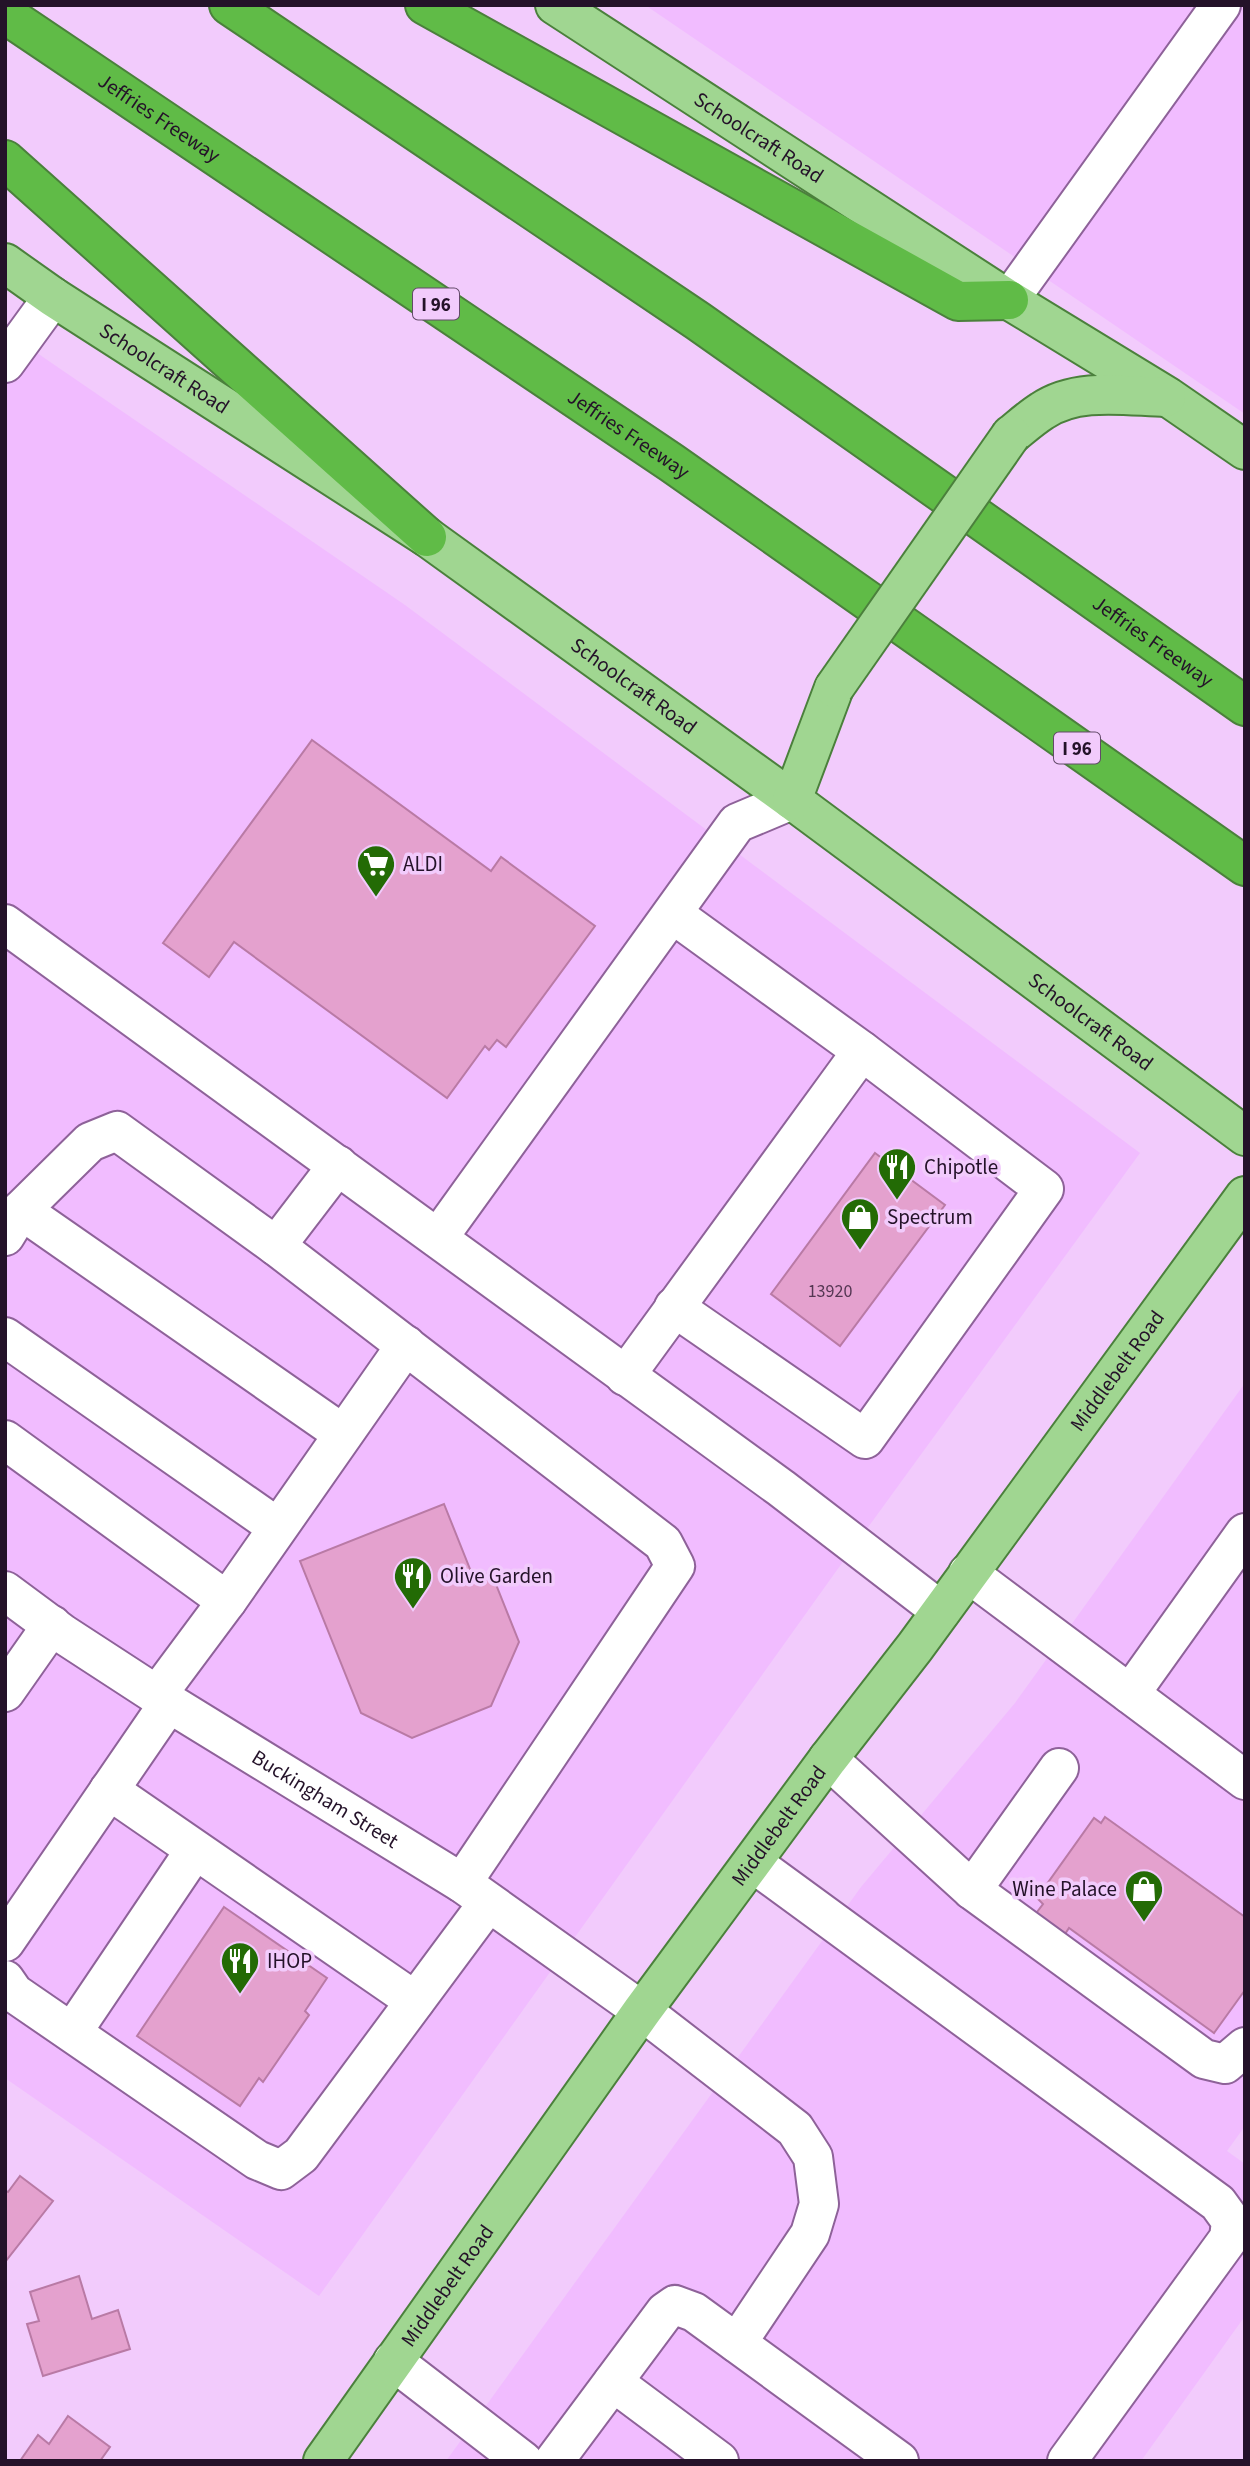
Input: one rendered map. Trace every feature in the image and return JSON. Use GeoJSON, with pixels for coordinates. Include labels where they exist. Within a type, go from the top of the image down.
{"type":"FeatureCollection","features":[{"type":"Feature","properties":{"kind":"highway","name":"Jeffries Freeway"},"geometry":{"type":"LineString","coordinates":[[229,5],[698,321],[1245,706]]}},
{"type":"Feature","properties":{"kind":"highway"},"geometry":{"type":"LineString","coordinates":[[425,5],[958,301],[1009,300]]}},
{"type":"Feature","properties":{"kind":"highway","name":"Jeffries Freeway"},"geometry":{"type":"LineString","coordinates":[[5,14],[672,463],[1245,866]]}},
{"type":"Feature","properties":{"kind":"highway"},"geometry":{"type":"LineString","coordinates":[[5,160],[427,537]]}},
{"type":"Feature","properties":{"kind":"main road","name":"Schoolcraft Road"},"geometry":{"type":"LineString","coordinates":[[555,5],[1009,300],[1168,397],[1245,450]]}},
{"type":"Feature","properties":{"kind":"main road","name":"Schoolcraft Road"},"geometry":{"type":"LineString","coordinates":[[5,263],[53,297],[427,537],[792,800],[1245,1136]]}},
{"type":"Feature","properties":{"kind":"main road"},"geometry":{"type":"LineString","coordinates":[[792,800],[834,688],[1011,435],[1043,410],[1066,400],[1090,395],[1168,397]]}},
{"type":"Feature","properties":{"kind":"main road","name":"Middlebelt Road"},"geometry":{"type":"LineString","coordinates":[[323,2461],[642,2011],[941,1611],[1245,1196]]}},
{"type":"Feature","properties":{"kind":"street"},"geometry":{"type":"LineString","coordinates":[[1009,300],[1221,5]]}},
{"type":"Feature","properties":{"kind":"street"},"geometry":{"type":"LineString","coordinates":[[5,363],[53,297]]}},
{"type":"Feature","properties":{"kind":"street"},"geometry":{"type":"LineString","coordinates":[[438,1238],[737,823],[792,800]]}},
{"type":"Feature","properties":{"kind":"street"},"geometry":{"type":"LineString","coordinates":[[673,914],[862,1051],[1044,1189],[865,1439],[674,1307]]}},
{"type":"Feature","properties":{"kind":"street"},"geometry":{"type":"LineString","coordinates":[[5,924],[782,1488],[941,1611]]}},
{"type":"Feature","properties":{"kind":"street"},"geometry":{"type":"LineString","coordinates":[[625,1376],[862,1051]]}},
{"type":"Feature","properties":{"kind":"street"},"geometry":{"type":"LineString","coordinates":[[5,1980],[14,1993],[257,2160],[281,2170],[301,2155],[415,2001],[475,1893],[675,1566],[663,1543],[406,1345],[117,1131],[90,1142],[13,1223],[344,1434]]}},
{"type":"Feature","properties":{"kind":"street"},"geometry":{"type":"LineString","coordinates":[[276,1247],[338,1164]]}},
{"type":"Feature","properties":{"kind":"street"},"geometry":{"type":"LineString","coordinates":[[5,1337],[277,1527]]}},
{"type":"Feature","properties":{"kind":"street"},"geometry":{"type":"LineString","coordinates":[[5,1942],[109,1790],[163,1699],[227,1601],[406,1345]]}},
{"type":"Feature","properties":{"kind":"street"},"geometry":{"type":"LineString","coordinates":[[5,1440],[227,1601]]}},
{"type":"Feature","properties":{"kind":"street"},"geometry":{"type":"LineString","coordinates":[[1130,1694],[1245,1533]]}},
{"type":"Feature","properties":{"kind":"street"},"geometry":{"type":"LineString","coordinates":[[968,1573],[1245,1780]]}},
{"type":"Feature","properties":{"kind":"street","name":"Buckingham Street"},"geometry":{"type":"LineString","coordinates":[[5,1591],[51,1625],[163,1699],[475,1893],[642,2011],[795,2129],[813,2157],[819,2204],[810,2234],[737,2343]]}},
{"type":"Feature","properties":{"kind":"street"},"geometry":{"type":"LineString","coordinates":[[5,1692],[51,1625]]}},
{"type":"Feature","properties":{"kind":"street"},"geometry":{"type":"LineString","coordinates":[[828,1759],[972,1890],[1204,2059],[1225,2064],[1245,2047]]}},
{"type":"Feature","properties":{"kind":"street"},"geometry":{"type":"LineString","coordinates":[[972,1890],[1059,1768]]}},
{"type":"Feature","properties":{"kind":"street"},"geometry":{"type":"LineString","coordinates":[[109,1790],[415,2001]]}},
{"type":"Feature","properties":{"kind":"street"},"geometry":{"type":"LineString","coordinates":[[73,2031],[195,1850]]}},
{"type":"Feature","properties":{"kind":"street"},"geometry":{"type":"LineString","coordinates":[[753,1863],[1218,2203],[1231,2221],[1228,2238],[1067,2461]]}},
{"type":"Feature","properties":{"kind":"street"},"geometry":{"type":"LineString","coordinates":[[554,2461],[665,2312],[675,2305],[694,2312],[899,2461]]}},
{"type":"Feature","properties":{"kind":"street"},"geometry":{"type":"LineString","coordinates":[[393,2361],[523,2461]]}},
{"type":"Feature","properties":{"kind":"street"},"geometry":{"type":"LineString","coordinates":[[613,2382],[719,2461]]}},
{"type":"Feature","properties":{"kind":"shaded area"},"geometry":{"type":"Polygon","coordinates":[[[645,5],[1245,5],[1245,414],[645,5]]]}},
{"type":"Feature","properties":{"kind":"shaded area"},"geometry":{"type":"Polygon","coordinates":[[[5,331],[405,605],[1140,1153],[837,1570],[319,2296],[5,2078],[5,331]]]}},
{"type":"Feature","properties":{"kind":"shaded area"},"geometry":{"type":"Polygon","coordinates":[[[1245,1383],[1245,2126],[1227,2151],[1245,2164],[1245,2316],[1141,2461],[446,2461],[861,1887],[1015,1703],[1245,1383]]]}},
{"type":"Feature","properties":{"kind":"building","name":"ALDI"},"geometry":{"type":"Polygon","coordinates":[[[312,740],[491,871],[501,857],[595,926],[506,1047],[497,1040],[489,1050],[485,1046],[447,1098],[234,942],[209,977],[163,943],[312,740]]]}},
{"type":"Feature","properties":{"kind":"building"},"geometry":{"type":"Polygon","coordinates":[[[875,1153],[945,1205],[840,1346],[771,1294],[875,1153]]]}},
{"type":"Feature","properties":{"kind":"building","name":"Olive Garden"},"geometry":{"type":"Polygon","coordinates":[[[444,1504],[474,1579],[491,1572],[519,1642],[491,1706],[412,1738],[361,1713],[300,1561],[444,1504]]]}},
{"type":"Feature","properties":{"kind":"building","name":"Wine Palace"},"geometry":{"type":"Polygon","coordinates":[[[1105,1817],[1245,1917],[1245,1990],[1214,2033],[1069,1928],[1063,1937],[1034,1916],[1043,1904],[1037,1898],[1094,1818],[1101,1823],[1105,1817]]]}},
{"type":"Feature","properties":{"kind":"building","name":"IHOP"},"geometry":{"type":"Polygon","coordinates":[[[224,1907],[327,1978],[305,2011],[309,2015],[263,2082],[259,2078],[240,2106],[137,2036],[224,1907]]]}},
{"type":"Feature","properties":{"kind":"building"},"geometry":{"type":"Polygon","coordinates":[[[20,2176],[53,2201],[5,2262],[5,2190],[8,2192],[20,2176]]]}},
{"type":"Feature","properties":{"kind":"building"},"geometry":{"type":"Polygon","coordinates":[[[79,2276],[92,2319],[118,2310],[130,2349],[43,2376],[27,2324],[39,2321],[30,2292],[79,2276]]]}},
{"type":"Feature","properties":{"kind":"building"},"geometry":{"type":"Polygon","coordinates":[[[68,2416],[110,2447],[100,2461],[20,2461],[38,2435],[49,2444],[68,2416]]]}},
{"type":"Feature","properties":{"kind":"place","name":"ALDI"},"geometry":{"type":"Point","coordinates":[376,898]}},
{"type":"Feature","properties":{"kind":"place","name":"Chipotle"},"geometry":{"type":"Point","coordinates":[897,1201]}},
{"type":"Feature","properties":{"kind":"place","name":"Spectrum"},"geometry":{"type":"Point","coordinates":[860,1251]}},
{"type":"Feature","properties":{"kind":"place","name":"Olive Garden"},"geometry":{"type":"Point","coordinates":[413,1610]}},
{"type":"Feature","properties":{"kind":"place","name":"Wine Palace"},"geometry":{"type":"Point","coordinates":[1144,1923]}},
{"type":"Feature","properties":{"kind":"place","name":"IHOP"},"geometry":{"type":"Point","coordinates":[240,1995]}}]}
